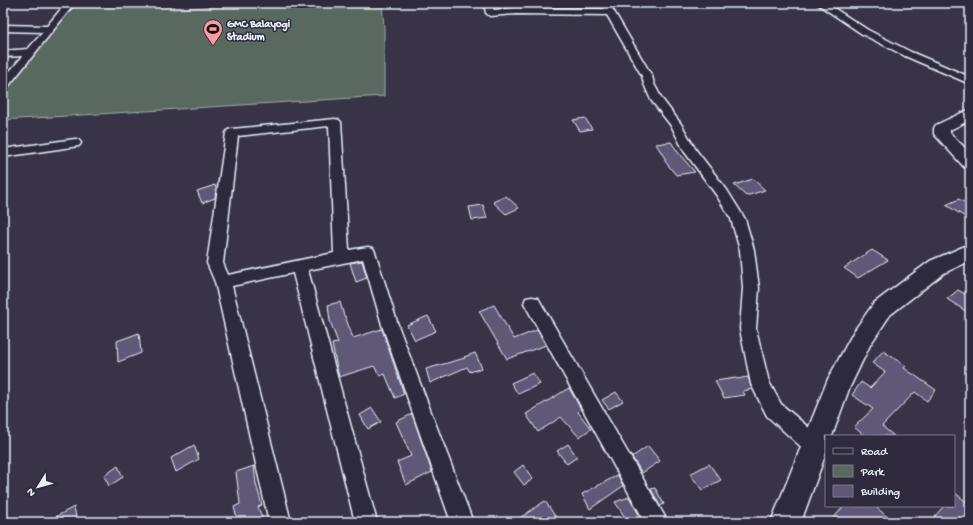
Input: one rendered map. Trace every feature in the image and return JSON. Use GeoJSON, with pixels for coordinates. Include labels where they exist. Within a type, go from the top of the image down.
{"type":"FeatureCollection","features":[{"type":"Feature","properties":{"kind":"main road"},"geometry":{"type":"LineString","coordinates":[[970,114],[949,123],[942,128],[942,134],[970,163]]}},
{"type":"Feature","properties":{"kind":"main road"},"geometry":{"type":"LineString","coordinates":[[786,522],[837,387],[862,338],[882,309],[909,287],[937,267],[970,252]]}},
{"type":"Feature","properties":{"kind":"street"},"geometry":{"type":"LineString","coordinates":[[3,86],[71,3]]}},
{"type":"Feature","properties":{"kind":"street"},"geometry":{"type":"LineString","coordinates":[[488,3],[490,13],[607,7],[647,76],[649,84],[658,100],[677,126],[690,152],[718,188],[738,219],[747,250],[751,288],[748,329],[760,384],[774,410],[815,446]]}},
{"type":"Feature","properties":{"kind":"street"},"geometry":{"type":"LineString","coordinates":[[820,3],[865,32],[908,54],[970,80]]}},
{"type":"Feature","properties":{"kind":"street"},"geometry":{"type":"LineString","coordinates":[[3,28],[50,29]]}},
{"type":"Feature","properties":{"kind":"street"},"geometry":{"type":"LineString","coordinates":[[3,54],[31,52]]}},
{"type":"Feature","properties":{"kind":"street"},"geometry":{"type":"LineString","coordinates":[[280,522],[223,282],[215,263],[232,133],[335,122],[342,257]]}},
{"type":"Feature","properties":{"kind":"street"},"geometry":{"type":"LineString","coordinates":[[3,153],[75,143]]}},
{"type":"Feature","properties":{"kind":"street"},"geometry":{"type":"LineString","coordinates":[[223,282],[368,252],[391,328],[462,522]]}},
{"type":"Feature","properties":{"kind":"street"},"geometry":{"type":"LineString","coordinates":[[299,266],[366,522]]}},
{"type":"Feature","properties":{"kind":"street"},"geometry":{"type":"LineString","coordinates":[[532,303],[657,522]]}},
{"type":"Feature","properties":{"kind":"green space","name":"GMC Balayogi Stadium"},"geometry":{"type":"Polygon","coordinates":[[[76,3],[176,3],[172,9],[263,4],[382,3],[384,28],[384,96],[3,120],[3,92],[76,3]]]}},
{"type":"Feature","properties":{"kind":"building"},"geometry":{"type":"Polygon","coordinates":[[[585,118],[592,129],[580,131],[573,120],[585,118]]]}},
{"type":"Feature","properties":{"kind":"building"},"geometry":{"type":"Polygon","coordinates":[[[671,142],[695,172],[676,175],[664,160],[666,160],[656,144],[671,142]]]}},
{"type":"Feature","properties":{"kind":"building"},"geometry":{"type":"Polygon","coordinates":[[[753,179],[765,190],[746,196],[734,185],[753,179]]]}},
{"type":"Feature","properties":{"kind":"building"},"geometry":{"type":"Polygon","coordinates":[[[215,185],[215,198],[202,203],[197,191],[215,185]]]}},
{"type":"Feature","properties":{"kind":"building"},"geometry":{"type":"Polygon","coordinates":[[[506,196],[519,208],[506,214],[493,202],[506,196]]]}},
{"type":"Feature","properties":{"kind":"building"},"geometry":{"type":"Polygon","coordinates":[[[959,199],[970,206],[970,220],[946,205],[959,199]]]}},
{"type":"Feature","properties":{"kind":"building"},"geometry":{"type":"Polygon","coordinates":[[[483,205],[487,218],[472,220],[469,207],[483,205]]]}},
{"type":"Feature","properties":{"kind":"building"},"geometry":{"type":"Polygon","coordinates":[[[872,250],[888,260],[858,278],[844,268],[872,250]]]}},
{"type":"Feature","properties":{"kind":"building"},"geometry":{"type":"Polygon","coordinates":[[[362,261],[367,278],[356,282],[350,263],[362,261]]]}},
{"type":"Feature","properties":{"kind":"building"},"geometry":{"type":"Polygon","coordinates":[[[958,290],[970,297],[970,314],[947,299],[958,290]]]}},
{"type":"Feature","properties":{"kind":"building"},"geometry":{"type":"Polygon","coordinates":[[[340,302],[353,338],[382,329],[404,394],[395,398],[385,374],[380,376],[374,366],[339,377],[332,344],[338,343],[330,321],[328,305],[340,302]]]}},
{"type":"Feature","properties":{"kind":"building"},"geometry":{"type":"Polygon","coordinates":[[[494,305],[514,339],[537,330],[546,345],[507,359],[479,311],[494,305]]]}},
{"type":"Feature","properties":{"kind":"building"},"geometry":{"type":"Polygon","coordinates":[[[428,316],[436,331],[415,340],[407,325],[428,316]]]}},
{"type":"Feature","properties":{"kind":"building"},"geometry":{"type":"Polygon","coordinates":[[[139,333],[141,353],[118,362],[117,341],[139,333]]]}},
{"type":"Feature","properties":{"kind":"building"},"geometry":{"type":"Polygon","coordinates":[[[883,351],[906,366],[904,368],[936,390],[927,401],[915,392],[882,426],[893,435],[864,435],[854,427],[873,409],[852,395],[861,382],[870,388],[885,372],[872,363],[883,351]]]}},
{"type":"Feature","properties":{"kind":"building"},"geometry":{"type":"Polygon","coordinates":[[[475,353],[482,368],[470,372],[467,367],[430,383],[426,369],[465,358],[464,357],[475,353]]]}},
{"type":"Feature","properties":{"kind":"building"},"geometry":{"type":"Polygon","coordinates":[[[533,373],[540,384],[518,394],[511,383],[533,373]]]}},
{"type":"Feature","properties":{"kind":"building"},"geometry":{"type":"Polygon","coordinates":[[[748,377],[752,389],[743,391],[745,395],[724,398],[715,381],[737,379],[748,377]]]}},
{"type":"Feature","properties":{"kind":"building"},"geometry":{"type":"Polygon","coordinates":[[[569,388],[581,409],[578,412],[591,429],[579,437],[561,417],[538,432],[526,414],[569,388]]]}},
{"type":"Feature","properties":{"kind":"building"},"geometry":{"type":"Polygon","coordinates":[[[616,392],[623,401],[609,409],[602,400],[616,392]]]}},
{"type":"Feature","properties":{"kind":"building"},"geometry":{"type":"Polygon","coordinates":[[[372,408],[381,422],[368,429],[360,415],[372,408]]]}},
{"type":"Feature","properties":{"kind":"building"},"geometry":{"type":"Polygon","coordinates":[[[412,414],[432,472],[406,485],[397,462],[411,456],[396,422],[412,414]]]}},
{"type":"Feature","properties":{"kind":"building"},"geometry":{"type":"Polygon","coordinates":[[[568,444],[577,457],[567,464],[557,451],[568,444]]]}},
{"type":"Feature","properties":{"kind":"building"},"geometry":{"type":"Polygon","coordinates":[[[194,445],[199,459],[176,472],[171,458],[194,445]]]}},
{"type":"Feature","properties":{"kind":"building"},"geometry":{"type":"Polygon","coordinates":[[[648,446],[660,461],[642,473],[632,457],[648,446]]]}},
{"type":"Feature","properties":{"kind":"building"},"geometry":{"type":"Polygon","coordinates":[[[709,464],[721,480],[702,490],[690,474],[709,464]]]}},
{"type":"Feature","properties":{"kind":"building"},"geometry":{"type":"Polygon","coordinates":[[[523,465],[533,479],[524,485],[514,472],[523,465]]]}},
{"type":"Feature","properties":{"kind":"building"},"geometry":{"type":"Polygon","coordinates":[[[118,466],[123,477],[109,486],[104,476],[118,466]]]}},
{"type":"Feature","properties":{"kind":"building"},"geometry":{"type":"Polygon","coordinates":[[[254,466],[256,484],[262,505],[258,507],[264,522],[238,522],[234,507],[240,504],[236,472],[254,466]]]}},
{"type":"Feature","properties":{"kind":"building"},"geometry":{"type":"Polygon","coordinates":[[[618,475],[623,486],[590,509],[582,494],[618,475]]]}},
{"type":"Feature","properties":{"kind":"building"},"geometry":{"type":"Polygon","coordinates":[[[655,488],[664,504],[660,506],[651,489],[655,488]]]}},
{"type":"Feature","properties":{"kind":"building"},"geometry":{"type":"Polygon","coordinates":[[[955,493],[970,505],[970,522],[940,522],[934,517],[943,507],[955,507],[955,493]]]}},
{"type":"Feature","properties":{"kind":"building"},"geometry":{"type":"Polygon","coordinates":[[[629,497],[643,522],[628,522],[615,502],[629,497]]]}},
{"type":"Feature","properties":{"kind":"building"},"geometry":{"type":"Polygon","coordinates":[[[545,501],[559,522],[514,522],[545,501]]]}},
{"type":"Feature","properties":{"kind":"building"},"geometry":{"type":"Polygon","coordinates":[[[74,507],[77,522],[46,522],[74,507]]]}},
{"type":"Feature","properties":{"kind":"building"},"geometry":{"type":"Polygon","coordinates":[[[843,507],[876,507],[893,522],[830,522],[843,507]]]}},
{"type":"Feature","properties":{"kind":"place","name":"GMC Balayogi Stadium"},"geometry":{"type":"Point","coordinates":[213,46]}}]}
